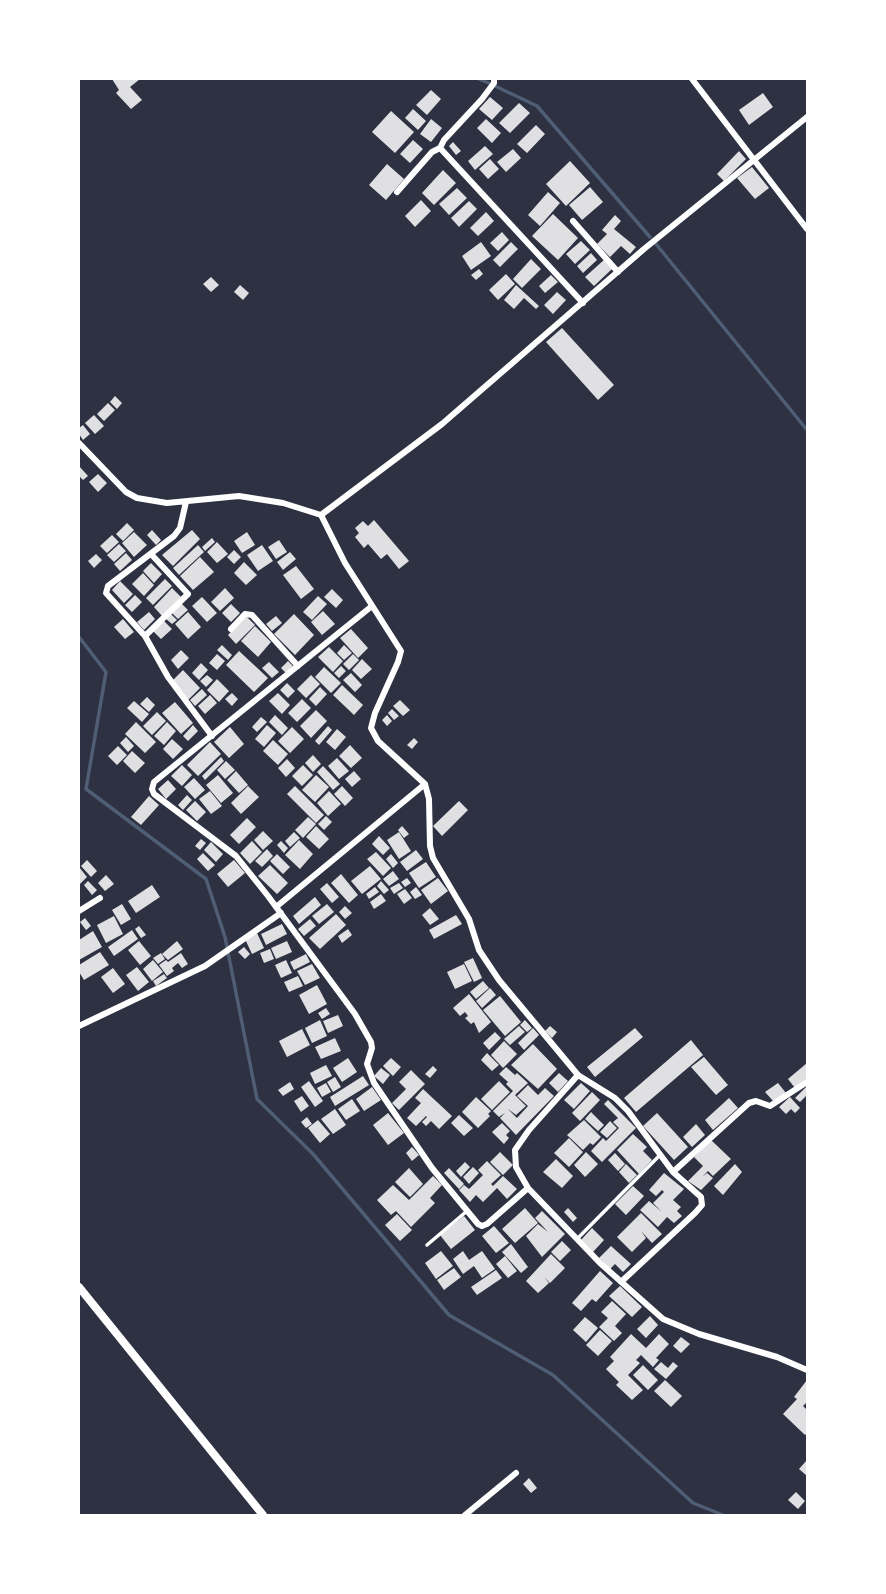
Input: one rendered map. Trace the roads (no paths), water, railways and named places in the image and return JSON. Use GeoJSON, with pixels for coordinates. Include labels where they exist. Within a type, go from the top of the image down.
{"type":"FeatureCollection","features":[{"type":"Feature","properties":{"kind":"street"},"geometry":{"type":"LineString","coordinates":[[397,192],[432,152],[440,148],[444,140],[482,99],[494,79]]}},
{"type":"Feature","properties":{"kind":"street"},"geometry":{"type":"LineString","coordinates":[[692,79],[807,229]]}},
{"type":"Feature","properties":{"kind":"street"},"geometry":{"type":"LineString","coordinates":[[321,516],[442,424],[644,249],[807,117]]}},
{"type":"Feature","properties":{"kind":"street"},"geometry":{"type":"LineString","coordinates":[[440,148],[583,303]]}},
{"type":"Feature","properties":{"kind":"street"},"geometry":{"type":"LineString","coordinates":[[573,220],[618,272]]}},
{"type":"Feature","properties":{"kind":"street"},"geometry":{"type":"LineString","coordinates":[[79,443],[130,495],[186,505],[239,496],[283,503],[321,516],[345,563],[401,651],[371,728],[377,741],[425,784],[429,799],[429,838],[433,858],[469,919],[479,950],[499,980],[578,1075],[615,1098],[673,1171],[701,1198],[702,1205],[621,1282]]}},
{"type":"Feature","properties":{"kind":"street"},"geometry":{"type":"LineString","coordinates":[[186,505],[183,519],[174,536],[106,590],[106,593],[145,636],[168,677],[212,736]]}},
{"type":"Feature","properties":{"kind":"street"},"geometry":{"type":"LineString","coordinates":[[145,636],[188,594],[151,554]]}},
{"type":"Feature","properties":{"kind":"street"},"geometry":{"type":"LineString","coordinates":[[372,606],[154,782],[152,789],[154,794],[236,856],[276,907],[355,1014],[372,1042],[367,1064],[374,1083],[432,1168],[478,1224],[482,1226],[528,1188]]}},
{"type":"Feature","properties":{"kind":"street"},"geometry":{"type":"LineString","coordinates":[[231,629],[245,614],[252,615],[298,666]]}},
{"type":"Feature","properties":{"kind":"street"},"geometry":{"type":"LineString","coordinates":[[276,907],[425,784]]}},
{"type":"Feature","properties":{"kind":"street"},"geometry":{"type":"LineString","coordinates":[[79,911],[100,898]]}},
{"type":"Feature","properties":{"kind":"street"},"geometry":{"type":"LineString","coordinates":[[79,1026],[205,966],[281,914]]}},
{"type":"Feature","properties":{"kind":"street"},"geometry":{"type":"LineString","coordinates":[[578,1075],[529,1130],[515,1150],[516,1167],[528,1188],[576,1239],[663,1319],[699,1334],[777,1357],[807,1370]]}},
{"type":"Feature","properties":{"kind":"street"},"geometry":{"type":"LineString","coordinates":[[673,1171],[749,1103],[756,1101],[771,1106],[807,1082]]}},
{"type":"Feature","properties":{"kind":"street"},"geometry":{"type":"LineString","coordinates":[[79,1287],[263,1515]]}},
{"type":"Feature","properties":{"kind":"street"},"geometry":{"type":"LineString","coordinates":[[465,1515],[516,1473]]}},
{"type":"Feature","properties":{"kind":"lane"},"geometry":{"type":"LineString","coordinates":[[576,1239],[661,1155]]}},
{"type":"Feature","properties":{"kind":"lane"},"geometry":{"type":"LineString","coordinates":[[427,1245],[467,1211]]}},
{"type":"Feature","properties":{"kind":"waterway"},"geometry":{"type":"LineString","coordinates":[[479,79],[491,84]]}},
{"type":"Feature","properties":{"kind":"waterway"},"geometry":{"type":"LineString","coordinates":[[495,86],[537,106],[650,237]]}},
{"type":"Feature","properties":{"kind":"waterway"},"geometry":{"type":"LineString","coordinates":[[656,244],[807,430]]}},
{"type":"Feature","properties":{"kind":"waterway"},"geometry":{"type":"LineString","coordinates":[[79,637],[106,672],[86,789],[206,879],[225,937],[257,1099],[313,1154],[449,1315],[553,1375],[693,1503],[723,1515]]}}]}
